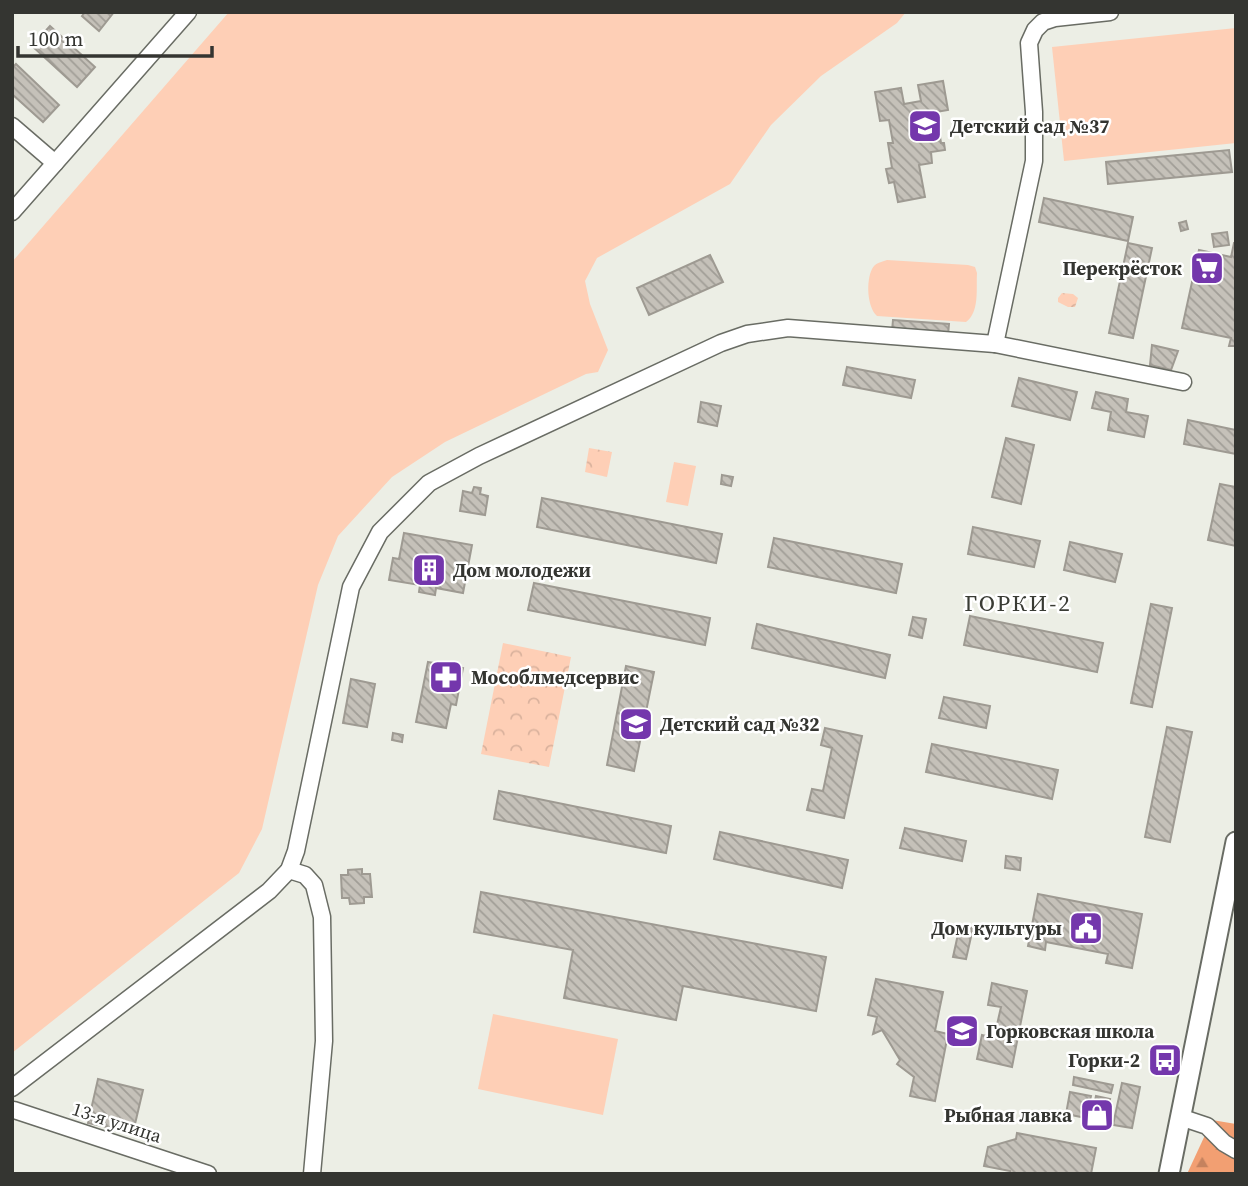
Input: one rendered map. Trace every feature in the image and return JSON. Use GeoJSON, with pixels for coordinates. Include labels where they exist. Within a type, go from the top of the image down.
{"type":"FeatureCollection","features":[{"type":"Feature","properties":{"kind":"main road"},"geometry":{"type":"LineString","coordinates":[[1169,1174],[1236,842]]}},
{"type":"Feature","properties":{"kind":"street"},"geometry":{"type":"LineString","coordinates":[[12,212],[188,12]]}},
{"type":"Feature","properties":{"kind":"street"},"geometry":{"type":"LineString","coordinates":[[995,344],[1034,161],[1029,44],[1035,30],[1043,22],[1087,13],[1110,12]]}},
{"type":"Feature","properties":{"kind":"street"},"geometry":{"type":"LineString","coordinates":[[12,126],[55,163]]}},
{"type":"Feature","properties":{"kind":"street"},"geometry":{"type":"LineString","coordinates":[[12,1088],[269,891],[289,870],[296,851],[351,587],[380,532],[429,483],[536,428],[721,343],[767,330],[806,329],[995,344],[1085,360],[1183,382]]}},
{"type":"Feature","properties":{"kind":"street"},"geometry":{"type":"LineString","coordinates":[[289,870],[305,875],[314,885],[322,917],[324,1041],[312,1174]]}},
{"type":"Feature","properties":{"kind":"street","name":"13-я улица"},"geometry":{"type":"LineString","coordinates":[[13,1110],[208,1174]]}},
{"type":"Feature","properties":{"kind":"street"},"geometry":{"type":"LineString","coordinates":[[1180,1116],[1207,1126],[1224,1143],[1236,1150]]}},
{"type":"Feature","properties":{"kind":"green space"},"geometry":{"type":"Polygon","coordinates":[[[229,12],[906,12],[897,23],[821,76],[771,125],[730,184],[597,258],[585,281],[590,304],[608,350],[598,372],[586,374],[445,442],[392,477],[338,536],[318,585],[262,829],[239,873],[12,1053],[12,262],[229,12]]]}},
{"type":"Feature","properties":{"kind":"green space"},"geometry":{"type":"Polygon","coordinates":[[[1236,28],[1236,143],[1064,161],[1052,47],[1236,28]]]}},
{"type":"Feature","properties":{"kind":"green space"},"geometry":{"type":"Polygon","coordinates":[[[887,260],[975,267],[976,299],[970,318],[966,322],[877,316],[868,294],[870,274],[873,267],[887,260]]]}},
{"type":"Feature","properties":{"kind":"green space"},"geometry":{"type":"Polygon","coordinates":[[[1062,293],[1073,294],[1078,298],[1075,307],[1058,302],[1062,293]]]}},
{"type":"Feature","properties":{"kind":"green space"},"geometry":{"type":"Polygon","coordinates":[[[589,448],[612,452],[607,477],[585,472],[589,448]]]}},
{"type":"Feature","properties":{"kind":"green space"},"geometry":{"type":"Polygon","coordinates":[[[674,462],[696,466],[688,506],[666,502],[674,462]]]}},
{"type":"Feature","properties":{"kind":"green space"},"geometry":{"type":"Polygon","coordinates":[[[503,643],[571,657],[549,767],[481,754],[503,643]]]}},
{"type":"Feature","properties":{"kind":"green space"},"geometry":{"type":"Polygon","coordinates":[[[493,1014],[618,1039],[603,1115],[478,1089],[493,1014]]]}},
{"type":"Feature","properties":{"kind":"green space"},"geometry":{"type":"Polygon","coordinates":[[[1212,1120],[1236,1124],[1236,1174],[1187,1174],[1212,1120]]]}},
{"type":"Feature","properties":{"kind":"building"},"geometry":{"type":"Polygon","coordinates":[[[85,12],[114,12],[99,31],[82,16],[85,12]]]}},
{"type":"Feature","properties":{"kind":"building"},"geometry":{"type":"Polygon","coordinates":[[[50,26],[95,67],[77,87],[32,46],[50,26]]]}},
{"type":"Feature","properties":{"kind":"building"},"geometry":{"type":"Polygon","coordinates":[[[16,64],[59,105],[43,122],[12,94],[12,68],[16,64]]]}},
{"type":"Feature","properties":{"kind":"building"},"geometry":{"type":"Polygon","coordinates":[[[943,81],[948,110],[936,112],[941,143],[944,143],[945,150],[931,152],[932,163],[919,165],[925,197],[898,202],[894,182],[889,183],[886,169],[892,168],[888,143],[893,143],[889,120],[880,121],[875,92],[901,88],[904,104],[921,101],[918,85],[943,81]]]}},
{"type":"Feature","properties":{"kind":"building"},"geometry":{"type":"Polygon","coordinates":[[[1229,150],[1232,172],[1108,184],[1106,162],[1229,150]]]}},
{"type":"Feature","properties":{"kind":"building"},"geometry":{"type":"Polygon","coordinates":[[[1044,198],[1133,217],[1128,241],[1039,222],[1044,198]]]}},
{"type":"Feature","properties":{"kind":"building"},"geometry":{"type":"Polygon","coordinates":[[[1186,221],[1188,229],[1181,231],[1179,223],[1186,221]]]}},
{"type":"Feature","properties":{"kind":"building"},"geometry":{"type":"Polygon","coordinates":[[[1227,232],[1229,245],[1214,247],[1212,234],[1227,232]]]}},
{"type":"Feature","properties":{"kind":"building"},"geometry":{"type":"Polygon","coordinates":[[[1128,243],[1152,248],[1133,338],[1109,333],[1128,243]]]}},
{"type":"Feature","properties":{"kind":"building"},"geometry":{"type":"Polygon","coordinates":[[[1234,243],[1236,346],[1229,346],[1231,338],[1182,328],[1199,250],[1231,257],[1234,243]]]}},
{"type":"Feature","properties":{"kind":"building"},"geometry":{"type":"Polygon","coordinates":[[[710,255],[723,282],[649,315],[637,288],[710,255]]]}},
{"type":"Feature","properties":{"kind":"building"},"geometry":{"type":"Polygon","coordinates":[[[893,320],[949,324],[948,335],[892,331],[893,320]]]}},
{"type":"Feature","properties":{"kind":"building"},"geometry":{"type":"Polygon","coordinates":[[[1152,345],[1178,351],[1171,370],[1150,365],[1152,345]]]}},
{"type":"Feature","properties":{"kind":"building"},"geometry":{"type":"Polygon","coordinates":[[[847,367],[915,380],[911,398],[843,385],[847,367]]]}},
{"type":"Feature","properties":{"kind":"building"},"geometry":{"type":"Polygon","coordinates":[[[1019,378],[1077,392],[1070,420],[1012,406],[1019,378]]]}},
{"type":"Feature","properties":{"kind":"building"},"geometry":{"type":"Polygon","coordinates":[[[1096,392],[1128,399],[1126,412],[1148,416],[1144,437],[1108,430],[1111,412],[1092,408],[1096,392]]]}},
{"type":"Feature","properties":{"kind":"building"},"geometry":{"type":"Polygon","coordinates":[[[701,402],[721,406],[717,426],[698,422],[701,402]]]}},
{"type":"Feature","properties":{"kind":"building"},"geometry":{"type":"Polygon","coordinates":[[[1188,420],[1236,430],[1236,454],[1184,444],[1188,420]]]}},
{"type":"Feature","properties":{"kind":"building"},"geometry":{"type":"Polygon","coordinates":[[[1006,438],[1034,445],[1021,504],[992,497],[1006,438]]]}},
{"type":"Feature","properties":{"kind":"building"},"geometry":{"type":"Polygon","coordinates":[[[722,475],[733,477],[731,486],[721,484],[722,475]]]}},
{"type":"Feature","properties":{"kind":"building"},"geometry":{"type":"Polygon","coordinates":[[[1220,484],[1236,487],[1236,546],[1208,540],[1220,484]]]}},
{"type":"Feature","properties":{"kind":"building"},"geometry":{"type":"Polygon","coordinates":[[[474,487],[481,488],[480,494],[488,496],[485,515],[460,511],[463,491],[472,493],[474,487]]]}},
{"type":"Feature","properties":{"kind":"building"},"geometry":{"type":"Polygon","coordinates":[[[542,498],[722,534],[716,563],[537,527],[542,498]]]}},
{"type":"Feature","properties":{"kind":"building"},"geometry":{"type":"Polygon","coordinates":[[[973,527],[1040,541],[1034,567],[968,554],[973,527]]]}},
{"type":"Feature","properties":{"kind":"building","name":"Дом молодежи"},"geometry":{"type":"Polygon","coordinates":[[[404,533],[472,545],[463,593],[436,588],[435,595],[419,592],[420,585],[389,580],[393,558],[399,559],[404,533]]]}},
{"type":"Feature","properties":{"kind":"building"},"geometry":{"type":"Polygon","coordinates":[[[774,538],[902,564],[896,593],[768,567],[774,538]]]}},
{"type":"Feature","properties":{"kind":"building"},"geometry":{"type":"Polygon","coordinates":[[[1070,542],[1122,554],[1115,582],[1064,570],[1070,542]]]}},
{"type":"Feature","properties":{"kind":"building"},"geometry":{"type":"Polygon","coordinates":[[[534,583],[710,618],[705,645],[528,610],[534,583]]]}},
{"type":"Feature","properties":{"kind":"building"},"geometry":{"type":"Polygon","coordinates":[[[1151,604],[1172,608],[1152,707],[1131,703],[1151,604]]]}},
{"type":"Feature","properties":{"kind":"building"},"geometry":{"type":"Polygon","coordinates":[[[970,616],[1103,643],[1097,672],[964,645],[970,616]]]}},
{"type":"Feature","properties":{"kind":"building"},"geometry":{"type":"Polygon","coordinates":[[[913,617],[926,619],[922,638],[909,635],[913,617]]]}},
{"type":"Feature","properties":{"kind":"building"},"geometry":{"type":"Polygon","coordinates":[[[757,624],[890,655],[885,678],[752,648],[757,624]]]}},
{"type":"Feature","properties":{"kind":"building"},"geometry":{"type":"Polygon","coordinates":[[[428,662],[463,668],[456,705],[451,704],[446,728],[416,722],[428,662]]]}},
{"type":"Feature","properties":{"kind":"building"},"geometry":{"type":"Polygon","coordinates":[[[626,666],[654,672],[634,771],[607,765],[626,666]]]}},
{"type":"Feature","properties":{"kind":"building"},"geometry":{"type":"Polygon","coordinates":[[[351,679],[375,684],[367,727],[343,723],[351,679]]]}},
{"type":"Feature","properties":{"kind":"building"},"geometry":{"type":"Polygon","coordinates":[[[944,697],[990,706],[986,728],[939,718],[944,697]]]}},
{"type":"Feature","properties":{"kind":"building"},"geometry":{"type":"Polygon","coordinates":[[[1167,727],[1192,732],[1170,842],[1145,837],[1167,727]]]}},
{"type":"Feature","properties":{"kind":"building"},"geometry":{"type":"Polygon","coordinates":[[[825,728],[862,736],[844,818],[807,810],[812,789],[823,791],[832,748],[821,745],[825,728]]]}},
{"type":"Feature","properties":{"kind":"building"},"geometry":{"type":"Polygon","coordinates":[[[393,733],[403,735],[402,742],[392,740],[393,733]]]}},
{"type":"Feature","properties":{"kind":"building"},"geometry":{"type":"Polygon","coordinates":[[[932,744],[1058,770],[1052,799],[926,772],[932,744]]]}},
{"type":"Feature","properties":{"kind":"building"},"geometry":{"type":"Polygon","coordinates":[[[499,791],[671,826],[666,853],[494,819],[499,791]]]}},
{"type":"Feature","properties":{"kind":"building"},"geometry":{"type":"Polygon","coordinates":[[[905,828],[966,841],[962,861],[900,848],[905,828]]]}},
{"type":"Feature","properties":{"kind":"building"},"geometry":{"type":"Polygon","coordinates":[[[720,832],[848,860],[842,888],[714,859],[720,832]]]}},
{"type":"Feature","properties":{"kind":"building"},"geometry":{"type":"Polygon","coordinates":[[[1006,856],[1021,858],[1020,870],[1005,868],[1006,856]]]}},
{"type":"Feature","properties":{"kind":"building"},"geometry":{"type":"Polygon","coordinates":[[[362,869],[362,874],[370,874],[372,897],[364,897],[364,903],[350,904],[349,898],[342,898],[341,875],[348,875],[348,870],[362,869]]]}},
{"type":"Feature","properties":{"kind":"building"},"geometry":{"type":"Polygon","coordinates":[[[481,892],[826,957],[816,1011],[683,986],[676,1020],[564,998],[573,950],[474,932],[481,892]]]}},
{"type":"Feature","properties":{"kind":"building","name":"Дом культуры"},"geometry":{"type":"Polygon","coordinates":[[[1038,894],[1142,914],[1132,968],[1106,963],[1108,954],[1046,942],[1045,950],[1028,946],[1038,894]]]}},
{"type":"Feature","properties":{"kind":"building"},"geometry":{"type":"Polygon","coordinates":[[[960,925],[973,928],[966,959],[953,957],[960,925]]]}},
{"type":"Feature","properties":{"kind":"building"},"geometry":{"type":"Polygon","coordinates":[[[876,979],[943,992],[935,1031],[948,1034],[935,1101],[910,1096],[914,1077],[897,1064],[900,1060],[882,1030],[873,1034],[877,1017],[868,1015],[876,979]]]}},
{"type":"Feature","properties":{"kind":"building"},"geometry":{"type":"Polygon","coordinates":[[[992,983],[1027,991],[1012,1067],[977,1059],[982,1035],[994,1038],[1001,1007],[988,1005],[992,983]]]}},
{"type":"Feature","properties":{"kind":"building"},"geometry":{"type":"Polygon","coordinates":[[[1074,1077],[1113,1085],[1111,1093],[1073,1085],[1074,1077]]]}},
{"type":"Feature","properties":{"kind":"building"},"geometry":{"type":"Polygon","coordinates":[[[98,1079],[143,1090],[135,1124],[124,1121],[121,1130],[88,1123],[98,1079]]]}},
{"type":"Feature","properties":{"kind":"building"},"geometry":{"type":"Polygon","coordinates":[[[1122,1083],[1140,1087],[1132,1128],[1113,1125],[1122,1083]]]}},
{"type":"Feature","properties":{"kind":"building"},"geometry":{"type":"Polygon","coordinates":[[[1070,1092],[1091,1096],[1086,1118],[1066,1114],[1070,1092]]]}},
{"type":"Feature","properties":{"kind":"building"},"geometry":{"type":"Polygon","coordinates":[[[1096,1096],[1110,1099],[1105,1122],[1091,1119],[1096,1096]]]}},
{"type":"Feature","properties":{"kind":"building"},"geometry":{"type":"Polygon","coordinates":[[[1017,1133],[1096,1148],[1091,1174],[1010,1174],[1010,1171],[984,1166],[988,1147],[1016,1139],[1017,1133]]]}},
{"type":"Feature","properties":{"kind":"place","name":"Детский сад №37"},"geometry":{"type":"Point","coordinates":[925,126]}},
{"type":"Feature","properties":{"kind":"place","name":"Перекрёсток"},"geometry":{"type":"Point","coordinates":[1207,268]}},
{"type":"Feature","properties":{"kind":"place","name":"Дом молодежи"},"geometry":{"type":"Point","coordinates":[429,570]}},
{"type":"Feature","properties":{"kind":"place","name":"Мособлмедсервис"},"geometry":{"type":"Point","coordinates":[446,677]}},
{"type":"Feature","properties":{"kind":"place","name":"Детский сад №32"},"geometry":{"type":"Point","coordinates":[636,724]}},
{"type":"Feature","properties":{"kind":"place","name":"Дом культуры"},"geometry":{"type":"Point","coordinates":[1086,928]}},
{"type":"Feature","properties":{"kind":"place","name":"Горковская школа"},"geometry":{"type":"Point","coordinates":[962,1031]}},
{"type":"Feature","properties":{"kind":"place","name":"Горки-2"},"geometry":{"type":"Point","coordinates":[1165,1060]}},
{"type":"Feature","properties":{"kind":"place","name":"Рыбная лавка"},"geometry":{"type":"Point","coordinates":[1097,1115]}},
{"type":"Feature","properties":{"kind":"district","name":"ГОРКИ-2"},"geometry":{"type":"Point","coordinates":[1018,603]}}]}
